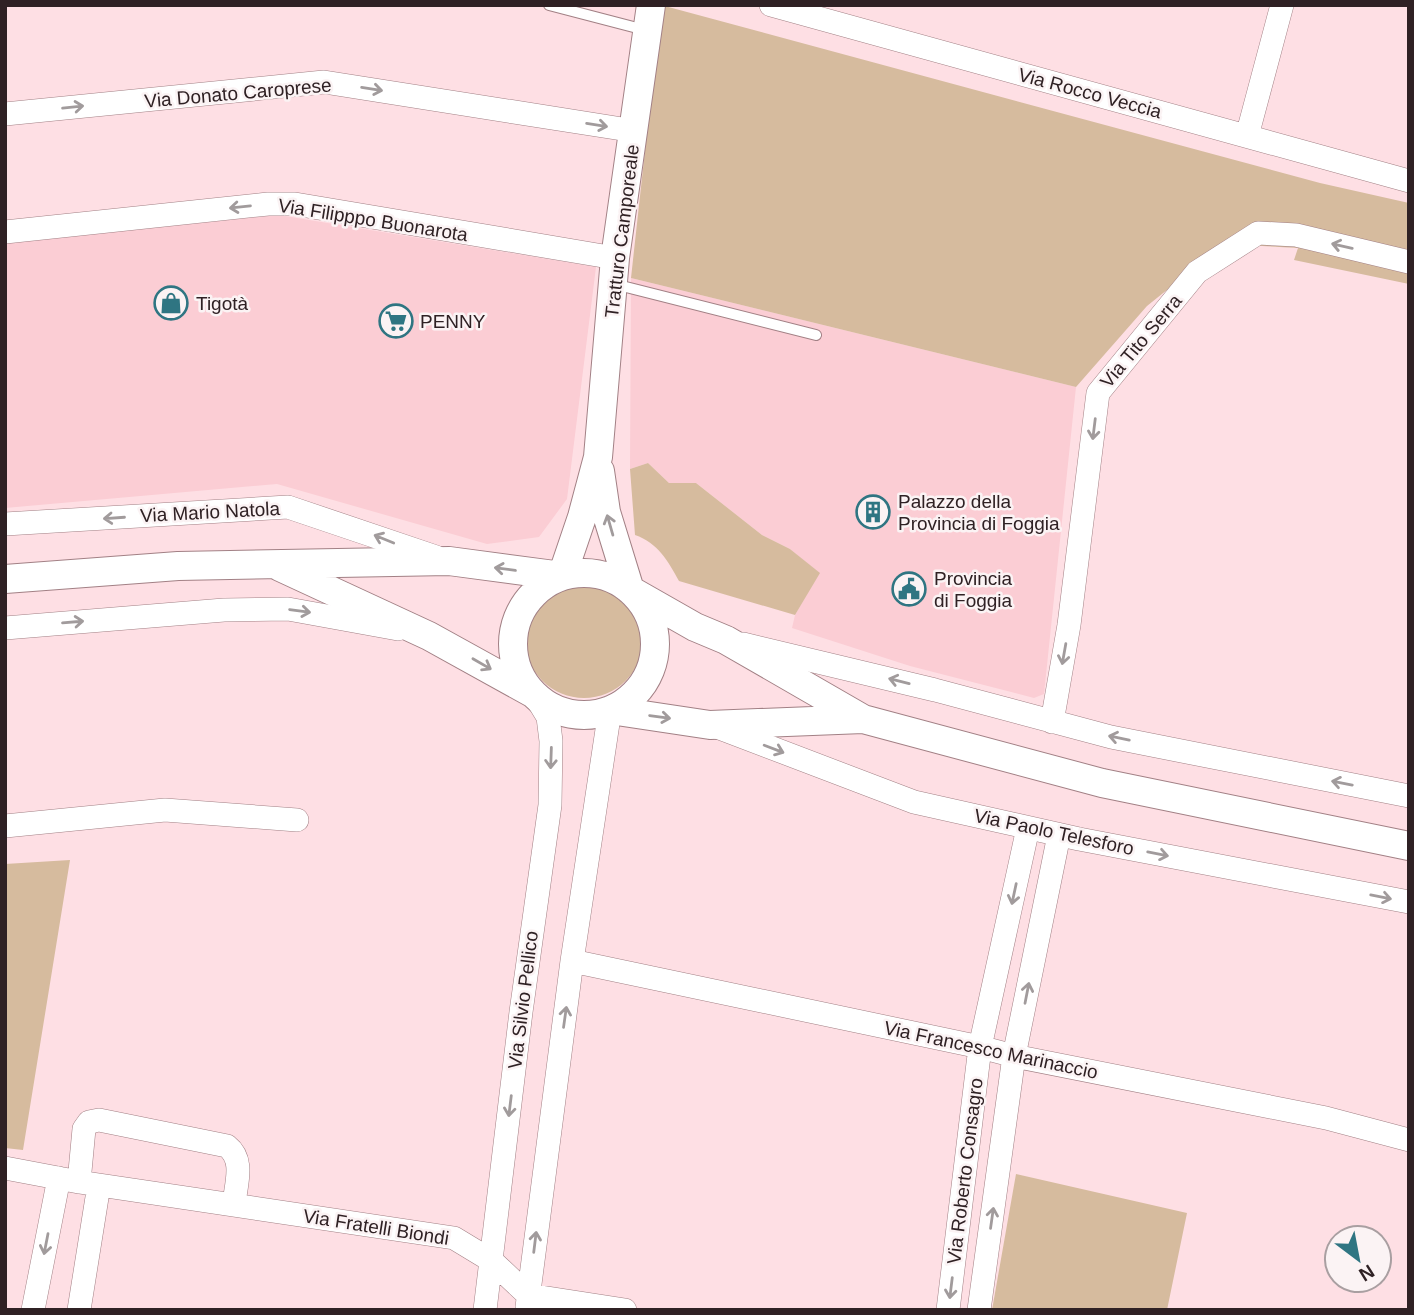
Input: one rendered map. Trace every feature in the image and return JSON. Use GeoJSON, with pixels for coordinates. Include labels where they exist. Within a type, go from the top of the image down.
{"type":"FeatureCollection","features":[{"type":"Feature","properties":{"kind":"street","name":"Via Rocco Veccia"},"geometry":{"type":"LineString","coordinates":[[771,5],[1409,181]]}},
{"type":"Feature","properties":{"kind":"street"},"geometry":{"type":"LineString","coordinates":[[1247,136],[1282,5]]}},
{"type":"Feature","properties":{"kind":"street","name":"Tratturo Camporeale"},"geometry":{"type":"LineString","coordinates":[[562,576],[598,457],[615,271],[649,18]]}},
{"type":"Feature","properties":{"kind":"street","name":"Via Donato Caroprese"},"geometry":{"type":"LineString","coordinates":[[5,114],[324,82],[635,131]]}},
{"type":"Feature","properties":{"kind":"street","name":"Via Filipppo Buonarota"},"geometry":{"type":"LineString","coordinates":[[5,232],[268,204],[295,204],[501,241],[615,271]]}},
{"type":"Feature","properties":{"kind":"street","name":"Via Tito Serra"},"geometry":{"type":"LineString","coordinates":[[1052,722],[1069,625],[1098,393],[1197,272],[1258,233],[1296,235],[1409,262]]}},
{"type":"Feature","properties":{"kind":"street","name":"Tratturo Camporeale"},"geometry":{"type":"LineString","coordinates":[[598,457],[606,512],[631,590]]}},
{"type":"Feature","properties":{"kind":"street","name":"Via Mario Natola"},"geometry":{"type":"LineString","coordinates":[[5,524],[288,506],[449,561]]}},
{"type":"Feature","properties":{"kind":"street","name":"Via Mario Natola"},"geometry":{"type":"LineString","coordinates":[[5,579],[178,566],[449,561],[562,576]]}},
{"type":"Feature","properties":{"kind":"street","name":"Via Mario Natola"},"geometry":{"type":"LineString","coordinates":[[272,563],[429,636],[534,694]]}},
{"type":"Feature","properties":{"kind":"street"},"geometry":{"type":"LineString","coordinates":[[586,573],[612,578],[631,590],[649,614],[655,638],[651,666],[642,685],[628,699],[610,710],[586,715],[572,714],[546,704],[534,694],[523,681],[513,650],[513,634],[520,612],[532,595],[542,586],[562,576],[586,573]]}},
{"type":"Feature","properties":{"kind":"street","name":"Via Paolo Telesforo"},"geometry":{"type":"LineString","coordinates":[[631,590],[695,627],[726,640],[863,719],[1102,783],[1409,846]]}},
{"type":"Feature","properties":{"kind":"street","name":"Via Mario Natola"},"geometry":{"type":"LineString","coordinates":[[5,628],[224,610],[288,609],[429,636]]}},
{"type":"Feature","properties":{"kind":"street","name":"Via Paolo Telesforo"},"geometry":{"type":"LineString","coordinates":[[726,640],[935,690],[1111,737],[1409,796]]}},
{"type":"Feature","properties":{"kind":"street","name":"Via Silvio Pellico"},"geometry":{"type":"LineString","coordinates":[[485,1310],[521,1013],[550,805],[550,729],[548,717],[534,694]]}},
{"type":"Feature","properties":{"kind":"street"},"geometry":{"type":"LineString","coordinates":[[610,710],[572,961],[527,1302],[625,1310]]}},
{"type":"Feature","properties":{"kind":"street","name":"Via Paolo Telesforo"},"geometry":{"type":"LineString","coordinates":[[610,710],[710,725],[863,719]]}},
{"type":"Feature","properties":{"kind":"street","name":"Via Paolo Telesforo"},"geometry":{"type":"LineString","coordinates":[[710,725],[914,802],[1059,835],[1409,902]]}},
{"type":"Feature","properties":{"kind":"street"},"geometry":{"type":"LineString","coordinates":[[5,826],[165,810],[297,820]]}},
{"type":"Feature","properties":{"kind":"street","name":"Via Roberto Consagro"},"geometry":{"type":"LineString","coordinates":[[948,1310],[981,1047],[1028,828]]}},
{"type":"Feature","properties":{"kind":"street","name":"Via Roberto Consagro"},"geometry":{"type":"LineString","coordinates":[[979,1310],[1014,1056],[1059,835]]}},
{"type":"Feature","properties":{"kind":"street","name":"Via Francesco Marinaccio"},"geometry":{"type":"LineString","coordinates":[[572,961],[1014,1056],[1326,1118],[1409,1140]]}},
{"type":"Feature","properties":{"kind":"street"},"geometry":{"type":"LineString","coordinates":[[79,1310],[79,1181],[84,1129],[89,1122],[99,1120],[227,1146],[236,1152],[239,1163],[234,1204]]}},
{"type":"Feature","properties":{"kind":"street","name":"Via Fratelli Biondi"},"geometry":{"type":"LineString","coordinates":[[5,1168],[454,1238],[492,1261],[527,1302]]}},
{"type":"Feature","properties":{"kind":"street"},"geometry":{"type":"LineString","coordinates":[[33,1310],[79,1181]]}},
{"type":"Feature","properties":{"kind":"lane"},"geometry":{"type":"LineString","coordinates":[[549,5],[649,18]]}},
{"type":"Feature","properties":{"kind":"lane"},"geometry":{"type":"LineString","coordinates":[[615,271],[816,335]]}},
{"type":"Feature","properties":{"kind":"shaded area"},"geometry":{"type":"Polygon","coordinates":[[[661,5],[1320,183],[1409,203],[1409,284],[1294,260],[1298,248],[1224,244],[1147,306],[1076,387],[631,278],[661,5]]]}},
{"type":"Feature","properties":{"kind":"shaded area"},"geometry":{"type":"Polygon","coordinates":[[[279,215],[596,267],[567,499],[539,537],[487,544],[277,484],[5,508],[5,243],[279,215]]]}},
{"type":"Feature","properties":{"kind":"shaded area"},"geometry":{"type":"Polygon","coordinates":[[[631,278],[1076,387],[1044,694],[1034,698],[910,666],[792,628],[795,615],[819,573],[790,549],[762,535],[696,483],[669,483],[648,463],[630,469],[631,278]]]}},
{"type":"Feature","properties":{"kind":"shaded area"},"geometry":{"type":"Polygon","coordinates":[[[648,463],[669,483],[696,483],[762,535],[790,549],[820,573],[795,615],[679,581],[656,548],[635,535],[630,469],[648,463]]]}},
{"type":"Feature","properties":{"kind":"shaded area"},"geometry":{"type":"Polygon","coordinates":[[[584,580],[606,585],[626,597],[638,617],[643,639],[638,661],[626,681],[606,693],[584,698],[562,693],[542,681],[530,661],[525,639],[530,617],[542,597],[562,585],[584,580]]]}},
{"type":"Feature","properties":{"kind":"shaded area"},"geometry":{"type":"Polygon","coordinates":[[[70,860],[23,1150],[5,1148],[5,864],[70,860]]]}},
{"type":"Feature","properties":{"kind":"shaded area"},"geometry":{"type":"Polygon","coordinates":[[[1016,1174],[1187,1213],[1167,1310],[992,1310],[1016,1174]]]}},
{"type":"Feature","properties":{"kind":"place","name":"Tigotà"},"geometry":{"type":"Point","coordinates":[171,303]}},
{"type":"Feature","properties":{"kind":"place","name":"PENNY"},"geometry":{"type":"Point","coordinates":[396,321]}},
{"type":"Feature","properties":{"kind":"place","name":"Palazzo della Provincia di Foggia"},"geometry":{"type":"Point","coordinates":[873,512]}},
{"type":"Feature","properties":{"kind":"place","name":"Provincia di Foggia"},"geometry":{"type":"Point","coordinates":[909,589]}}]}
